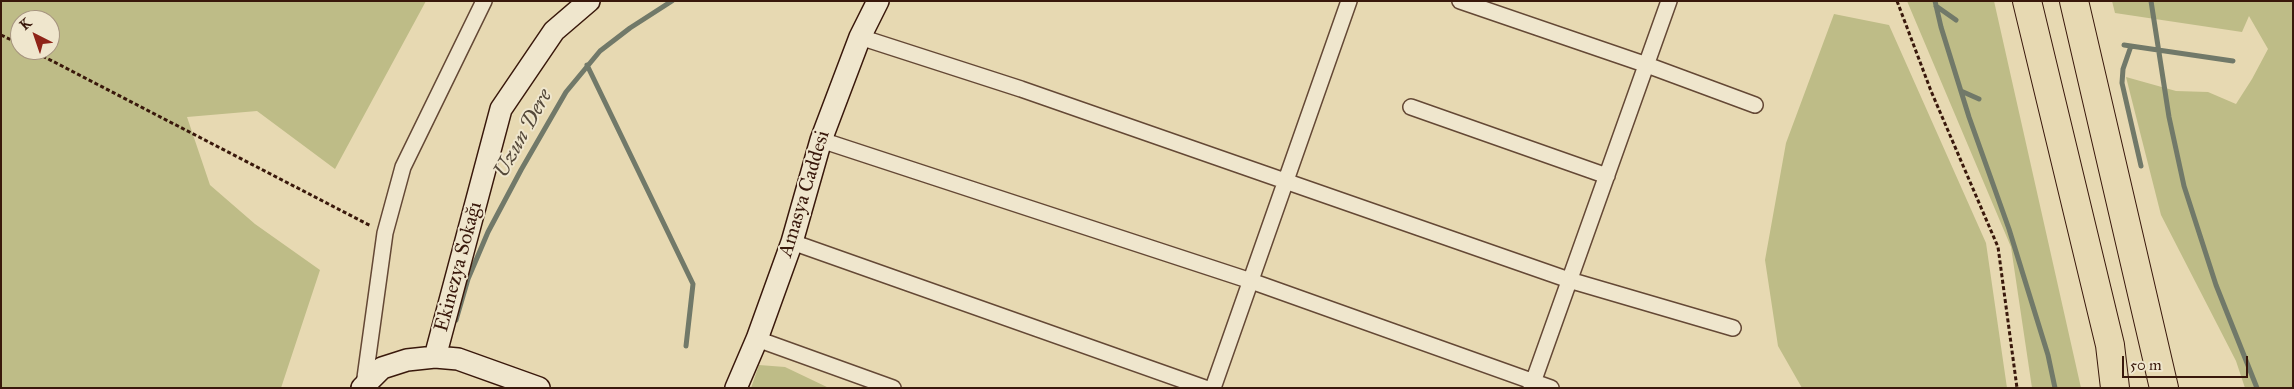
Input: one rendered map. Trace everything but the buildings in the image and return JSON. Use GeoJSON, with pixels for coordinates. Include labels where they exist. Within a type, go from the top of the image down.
{"type":"FeatureCollection","features":[{"type":"Feature","properties":{"kind":"highway"},"geometry":{"type":"LineString","coordinates":[[2026,1],[2110,345],[2116,388]]}},
{"type":"Feature","properties":{"kind":"highway"},"geometry":{"type":"LineString","coordinates":[[2074,1],[2164,388]]}},
{"type":"Feature","properties":{"kind":"main road","name":"Ekinezya Sokağı"},"geometry":{"type":"LineString","coordinates":[[434,357],[501,109],[554,31],[589,1]]}},
{"type":"Feature","properties":{"kind":"main road","name":"Amasya Caddesi"},"geometry":{"type":"LineString","coordinates":[[736,388],[792,242],[821,140],[860,37],[878,1]]}},
{"type":"Feature","properties":{"kind":"main road"},"geometry":{"type":"LineString","coordinates":[[363,386],[382,368],[407,360],[434,357],[458,359],[539,388]]}},
{"type":"Feature","properties":{"kind":"street"},"geometry":{"type":"LineString","coordinates":[[363,386],[384,233],[403,167],[484,1]]}},
{"type":"Feature","properties":{"kind":"street"},"geometry":{"type":"LineString","coordinates":[[1213,388],[1349,1]]}},
{"type":"Feature","properties":{"kind":"street"},"geometry":{"type":"LineString","coordinates":[[1460,1],[1755,105]]}},
{"type":"Feature","properties":{"kind":"street"},"geometry":{"type":"LineString","coordinates":[[1532,384],[1669,1]]}},
{"type":"Feature","properties":{"kind":"street"},"geometry":{"type":"LineString","coordinates":[[860,37],[1021,89],[1569,280],[1733,328]]}},
{"type":"Feature","properties":{"kind":"street"},"geometry":{"type":"LineString","coordinates":[[1411,107],[1607,176]]}},
{"type":"Feature","properties":{"kind":"street"},"geometry":{"type":"LineString","coordinates":[[821,140],[1251,281],[1532,384],[1551,388]]}},
{"type":"Feature","properties":{"kind":"street"},"geometry":{"type":"LineString","coordinates":[[792,242],[1205,388]]}},
{"type":"Feature","properties":{"kind":"street"},"geometry":{"type":"LineString","coordinates":[[756,340],[894,388]]}},
{"type":"Feature","properties":{"kind":"path"},"geometry":{"type":"LineString","coordinates":[[1897,1],[1931,92],[1998,247],[2017,388]]}},
{"type":"Feature","properties":{"kind":"path"},"geometry":{"type":"LineString","coordinates":[[50,60],[384,233]]}},
{"type":"Feature","properties":{"kind":"shaded area"},"geometry":{"type":"Polygon","coordinates":[[[1,1],[426,1],[335,169],[257,111],[187,117],[210,185],[255,224],[320,270],[281,388],[1,388],[1,1]]]}},
{"type":"Feature","properties":{"kind":"shaded area"},"geometry":{"type":"Polygon","coordinates":[[[1907,1],[1994,1],[2081,388],[2032,388],[2011,247],[1907,1]]]}},
{"type":"Feature","properties":{"kind":"shaded area"},"geometry":{"type":"Polygon","coordinates":[[[2112,1],[2293,1],[2293,388],[2245,388],[2236,361],[2161,215],[2126,77],[2176,91],[2208,92],[2236,104],[2268,49],[2249,16],[2242,32],[2115,13],[2112,1]]]}},
{"type":"Feature","properties":{"kind":"shaded area"},"geometry":{"type":"Polygon","coordinates":[[[1834,14],[1889,25],[1986,243],[2007,388],[1802,388],[1778,346],[1765,260],[1786,143],[1834,14]]]}},
{"type":"Feature","properties":{"kind":"shaded area"},"geometry":{"type":"Polygon","coordinates":[[[759,365],[785,367],[829,388],[751,388],[759,365]]]}},
{"type":"Feature","properties":{"kind":"waterway","name":"Uzun Dere"},"geometry":{"type":"LineString","coordinates":[[456,320],[468,279],[488,232],[566,92],[600,51],[630,28],[672,1]]}},
{"type":"Feature","properties":{"kind":"waterway"},"geometry":{"type":"LineString","coordinates":[[1935,1],[1941,27],[1969,117],[2009,229],[2048,355],[2055,388]]}},
{"type":"Feature","properties":{"kind":"waterway"},"geometry":{"type":"LineString","coordinates":[[2151,1],[2169,117],[2184,186],[2216,285],[2257,388]]}},
{"type":"Feature","properties":{"kind":"waterway"},"geometry":{"type":"LineString","coordinates":[[1936,6],[1956,20]]}},
{"type":"Feature","properties":{"kind":"waterway"},"geometry":{"type":"LineString","coordinates":[[2124,45],[2233,61]]}},
{"type":"Feature","properties":{"kind":"waterway"},"geometry":{"type":"LineString","coordinates":[[2131,46],[2123,69],[2122,83],[2141,166]]}},
{"type":"Feature","properties":{"kind":"waterway"},"geometry":{"type":"LineString","coordinates":[[587,65],[693,284],[686,346]]}},
{"type":"Feature","properties":{"kind":"waterway"},"geometry":{"type":"LineString","coordinates":[[1961,91],[1979,99]]}}]}
